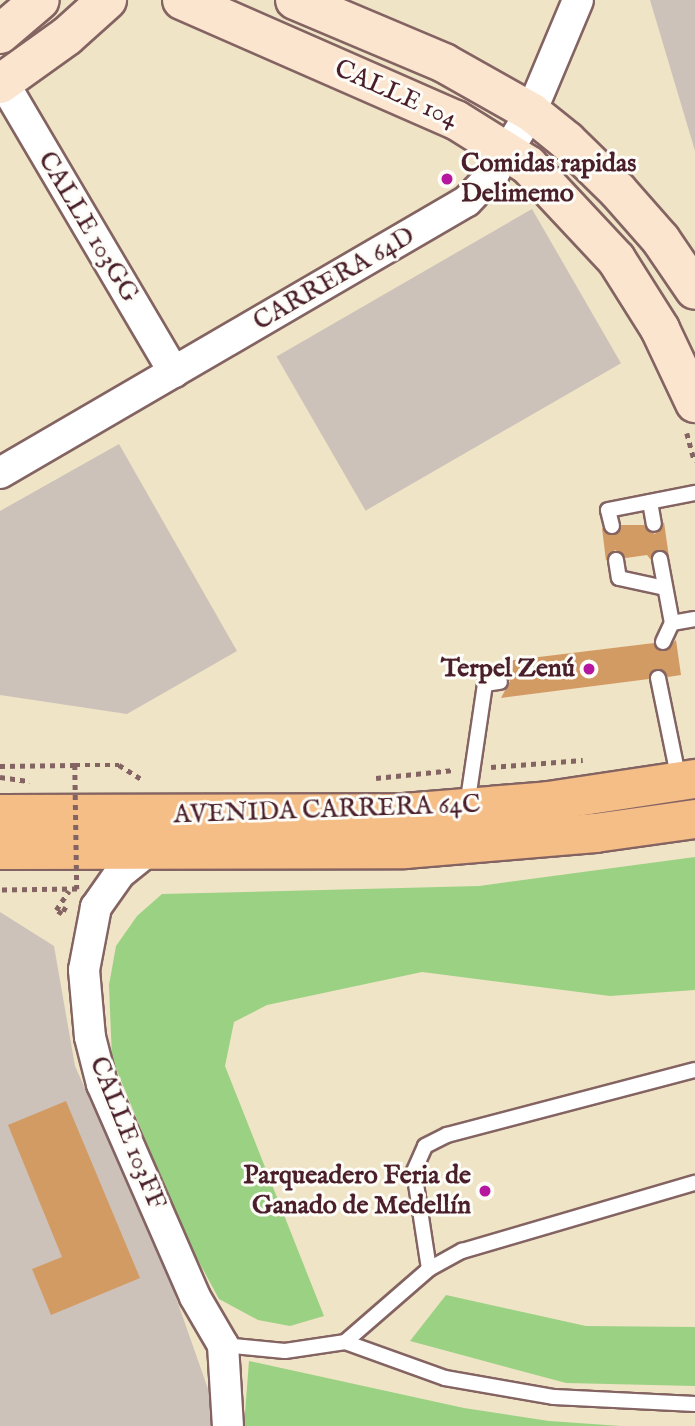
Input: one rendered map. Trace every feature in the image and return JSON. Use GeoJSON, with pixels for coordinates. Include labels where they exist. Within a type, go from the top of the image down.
{"type":"FeatureCollection","features":[{"type":"Feature","properties":{"kind":"main road"},"geometry":{"type":"LineString","coordinates":[[0,34],[40,0]]}},
{"type":"Feature","properties":{"kind":"main road"},"geometry":{"type":"LineString","coordinates":[[1,83],[67,36],[107,0]]}},
{"type":"Feature","properties":{"kind":"main road","name":"CALLE 104"},"geometry":{"type":"LineString","coordinates":[[182,0],[456,120],[508,151],[543,178],[616,259],[660,329],[695,403]]}},
{"type":"Feature","properties":{"kind":"main road","name":"CALLE 104"},"geometry":{"type":"LineString","coordinates":[[295,0],[444,63],[531,112],[567,141],[618,191],[661,240],[695,290]]}},
{"type":"Feature","properties":{"kind":"main road","name":"AVENIDA CARRERA 64C"},"geometry":{"type":"LineString","coordinates":[[0,814],[330,816],[467,808],[687,780]]}},
{"type":"Feature","properties":{"kind":"main road","name":"AVENIDA CARRERA 64C"},"geometry":{"type":"LineString","coordinates":[[0,850],[439,848],[595,834],[695,818]]}},
{"type":"Feature","properties":{"kind":"street","name":"CARRERA 64D"},"geometry":{"type":"LineString","coordinates":[[3,466],[174,372],[467,201],[508,151],[531,112],[578,0]]}},
{"type":"Feature","properties":{"kind":"street","name":"CALLE 103GG"},"geometry":{"type":"LineString","coordinates":[[1,83],[174,372]]}},
{"type":"Feature","properties":{"kind":"street","name":"CALLE 103FF"},"geometry":{"type":"LineString","coordinates":[[150,849],[120,873],[96,907],[84,970],[90,1037],[103,1084],[195,1297],[223,1345],[228,1426]]}},
{"type":"Feature","properties":{"kind":"lane"},"geometry":{"type":"LineString","coordinates":[[612,526],[608,510],[695,493]]}},
{"type":"Feature","properties":{"kind":"lane"},"geometry":{"type":"LineString","coordinates":[[650,502],[654,524]]}},
{"type":"Feature","properties":{"kind":"lane"},"geometry":{"type":"LineString","coordinates":[[660,559],[672,623],[663,642]]}},
{"type":"Feature","properties":{"kind":"lane"},"geometry":{"type":"LineString","coordinates":[[616,560],[619,578],[665,588]]}},
{"type":"Feature","properties":{"kind":"lane"},"geometry":{"type":"LineString","coordinates":[[672,623],[695,619]]}},
{"type":"Feature","properties":{"kind":"lane"},"geometry":{"type":"LineString","coordinates":[[658,678],[687,780]]}},
{"type":"Feature","properties":{"kind":"lane"},"geometry":{"type":"LineString","coordinates":[[467,808],[485,684],[500,682]]}},
{"type":"Feature","properties":{"kind":"lane"},"geometry":{"type":"LineString","coordinates":[[429,1269],[414,1171],[425,1146],[447,1135],[695,1070]]}},
{"type":"Feature","properties":{"kind":"lane"},"geometry":{"type":"LineString","coordinates":[[345,1342],[429,1269],[483,1244],[695,1183]]}},
{"type":"Feature","properties":{"kind":"lane"},"geometry":{"type":"LineString","coordinates":[[223,1345],[285,1352],[345,1342],[458,1380],[554,1397],[695,1404]]}},
{"type":"Feature","properties":{"kind":"path"},"geometry":{"type":"LineString","coordinates":[[368,778],[589,760]]}},
{"type":"Feature","properties":{"kind":"path"},"geometry":{"type":"LineString","coordinates":[[0,890],[77,889],[75,765]]}},
{"type":"Feature","properties":{"kind":"path"},"geometry":{"type":"LineString","coordinates":[[0,766],[118,765],[149,784]]}},
{"type":"Feature","properties":{"kind":"path"},"geometry":{"type":"LineString","coordinates":[[69,790],[82,790]]}},
{"type":"Feature","properties":{"kind":"path"},"geometry":{"type":"LineString","coordinates":[[62,914],[56,910],[69,891]]}},
{"type":"Feature","properties":{"kind":"shaded area"},"geometry":{"type":"Polygon","coordinates":[[[650,0],[695,0],[695,151],[650,0]]]}},
{"type":"Feature","properties":{"kind":"shaded area"},"geometry":{"type":"Polygon","coordinates":[[[532,209],[621,363],[366,511],[277,356],[532,209]]]}},
{"type":"Feature","properties":{"kind":"shaded area"},"geometry":{"type":"Polygon","coordinates":[[[119,444],[237,651],[127,714],[0,695],[0,511],[119,444]]]}},
{"type":"Feature","properties":{"kind":"shaded area"},"geometry":{"type":"Polygon","coordinates":[[[0,912],[54,946],[75,1066],[167,1272],[214,1406],[211,1426],[0,1426],[0,912]]]}},
{"type":"Feature","properties":{"kind":"green space"},"geometry":{"type":"Polygon","coordinates":[[[695,857],[695,990],[610,996],[422,972],[267,1005],[234,1022],[225,1066],[324,1316],[290,1326],[258,1320],[219,1299],[186,1238],[112,1059],[109,985],[116,946],[137,916],[162,894],[479,886],[695,857]]]}},
{"type":"Feature","properties":{"kind":"green space"},"geometry":{"type":"Polygon","coordinates":[[[446,1295],[586,1326],[695,1327],[695,1386],[566,1383],[410,1341],[446,1295]]]}},
{"type":"Feature","properties":{"kind":"green space"},"geometry":{"type":"Polygon","coordinates":[[[249,1361],[464,1408],[549,1421],[621,1426],[244,1426],[249,1361]]]}},
{"type":"Feature","properties":{"kind":"building"},"geometry":{"type":"Polygon","coordinates":[[[664,522],[669,557],[659,550],[651,560],[647,555],[626,558],[615,550],[606,561],[602,528],[614,535],[621,525],[644,525],[655,534],[664,522]]]}},
{"type":"Feature","properties":{"kind":"building","name":"Terpel Zenú"},"geometry":{"type":"Polygon","coordinates":[[[676,640],[681,675],[668,677],[657,669],[649,679],[501,698],[510,681],[498,673],[497,662],[654,643],[664,651],[676,640]]]}},
{"type":"Feature","properties":{"kind":"building"},"geometry":{"type":"Polygon","coordinates":[[[66,1101],[140,1278],[51,1315],[32,1269],[62,1257],[8,1125],[66,1101]]]}},
{"type":"Feature","properties":{"kind":"place","name":"Comidas rapidas Delimemo"},"geometry":{"type":"Point","coordinates":[447,179]}},
{"type":"Feature","properties":{"kind":"place","name":"Terpel Zenú"},"geometry":{"type":"Point","coordinates":[589,669]}},
{"type":"Feature","properties":{"kind":"place","name":"Parqueadero Feria de Ganado de Medellín"},"geometry":{"type":"Point","coordinates":[485,1191]}}]}
